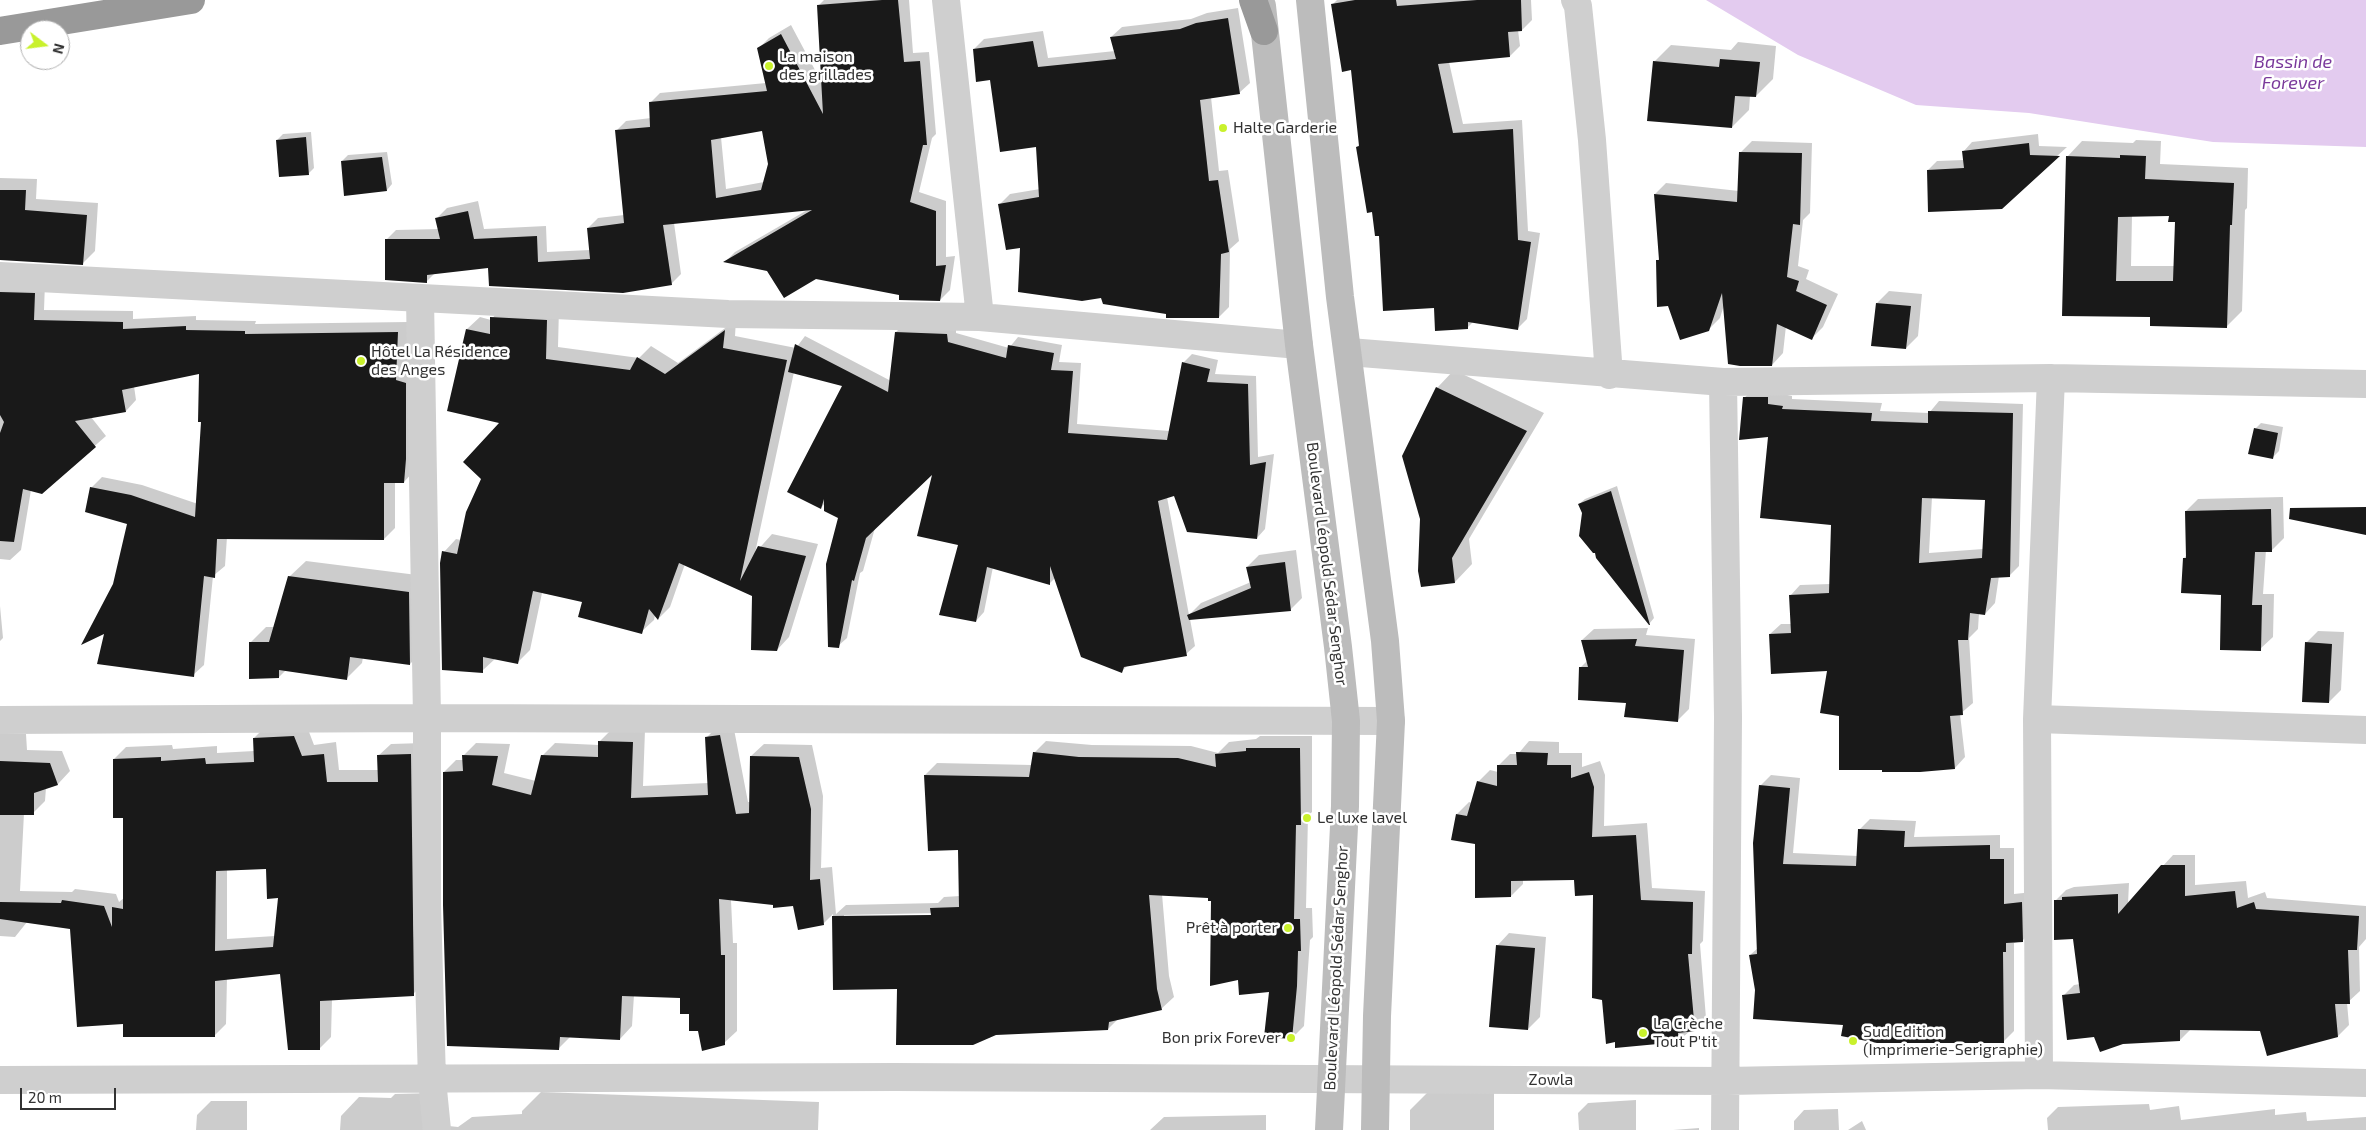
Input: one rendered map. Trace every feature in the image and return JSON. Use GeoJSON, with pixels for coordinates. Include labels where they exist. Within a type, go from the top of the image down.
{"type":"FeatureCollection","features":[{"type":"Feature","properties":{"kind":"highway"},"geometry":{"type":"LineString","coordinates":[[0,32],[191,0]]}},
{"type":"Feature","properties":{"kind":"highway"},"geometry":{"type":"LineString","coordinates":[[1253,0],[1264,31]]}},
{"type":"Feature","properties":{"kind":"main road","name":"Boulevard Léopold Sédar Senghor"},"geometry":{"type":"LineString","coordinates":[[1262,0],[1299,345],[1346,721],[1345,806],[1328,1130]]}},
{"type":"Feature","properties":{"kind":"main road"},"geometry":{"type":"LineString","coordinates":[[1310,0],[1340,298],[1349,352],[1386,641],[1391,721],[1375,1130]]}},
{"type":"Feature","properties":{"kind":"street"},"geometry":{"type":"LineString","coordinates":[[946,0],[980,318]]}},
{"type":"Feature","properties":{"kind":"street"},"geometry":{"type":"LineString","coordinates":[[1575,0],[1578,6],[1592,140],[1609,374]]}},
{"type":"Feature","properties":{"kind":"street"},"geometry":{"type":"LineString","coordinates":[[0,276],[728,314],[980,318],[1299,345]]}},
{"type":"Feature","properties":{"kind":"street"},"geometry":{"type":"LineString","coordinates":[[420,298],[427,718],[427,905],[432,1080],[437,1130]]}},
{"type":"Feature","properties":{"kind":"street"},"geometry":{"type":"LineString","coordinates":[[1349,352],[1723,382],[2052,378],[2366,384]]}},
{"type":"Feature","properties":{"kind":"street"},"geometry":{"type":"LineString","coordinates":[[2039,1075],[2037,719],[2052,378]]}},
{"type":"Feature","properties":{"kind":"street"},"geometry":{"type":"LineString","coordinates":[[1723,382],[1728,717],[1727,1081],[1725,1130]]}},
{"type":"Feature","properties":{"kind":"street"},"geometry":{"type":"LineString","coordinates":[[0,720],[427,718],[1391,721]]}},
{"type":"Feature","properties":{"kind":"street"},"geometry":{"type":"LineString","coordinates":[[2037,719],[2366,730]]}},
{"type":"Feature","properties":{"kind":"street","name":"Zowla"},"geometry":{"type":"LineString","coordinates":[[0,1080],[894,1077],[1727,1081],[2039,1075],[2366,1083]]}},
{"type":"Feature","properties":{"kind":"water","name":"Bassin de Forever"},"geometry":{"type":"Polygon","coordinates":[[[1706,0],[2366,0],[2366,147],[2213,142],[2029,113],[1916,105],[1798,55],[1706,0]]]}},
{"type":"Feature","properties":{"kind":"building"},"geometry":{"type":"Polygon","coordinates":[[[898,0],[904,62],[920,61],[927,145],[923,145],[910,202],[936,211],[936,266],[946,265],[940,301],[899,300],[899,295],[816,279],[784,298],[767,271],[723,262],[812,210],[663,225],[672,285],[623,293],[489,286],[488,268],[427,275],[427,283],[385,280],[385,239],[440,239],[435,218],[468,211],[474,239],[537,236],[538,262],[590,259],[587,228],[624,223],[615,130],[650,127],[649,102],[767,91],[757,48],[781,34],[823,114],[817,5],[898,0]],[[762,131],[711,140],[716,198],[761,190],[768,164],[762,131]]]}},
{"type":"Feature","properties":{"kind":"building"},"geometry":{"type":"Polygon","coordinates":[[[1355,0],[1396,0],[1397,6],[1477,0],[1521,0],[1522,31],[1508,32],[1510,57],[1438,64],[1453,133],[1513,129],[1518,240],[1531,242],[1518,330],[1468,322],[1468,329],[1435,331],[1434,308],[1383,311],[1379,236],[1375,236],[1372,212],[1367,213],[1356,147],[1359,146],[1351,70],[1342,72],[1331,4],[1355,0]]]}},
{"type":"Feature","properties":{"kind":"building"},"geometry":{"type":"Polygon","coordinates":[[[1228,18],[1240,94],[1200,100],[1209,181],[1218,180],[1229,252],[1221,254],[1219,318],[1166,318],[1166,314],[1103,304],[1101,298],[1082,301],[1018,292],[1020,248],[1006,250],[998,204],[1039,197],[1036,147],[1000,152],[990,80],[976,82],[973,49],[1033,41],[1038,67],[1116,59],[1110,37],[1180,29],[1196,23],[1228,18]]]}},
{"type":"Feature","properties":{"kind":"building"},"geometry":{"type":"Polygon","coordinates":[[[1720,59],[1760,62],[1756,97],[1735,96],[1732,128],[1647,121],[1653,61],[1719,67],[1720,59]]]}},
{"type":"Feature","properties":{"kind":"building"},"geometry":{"type":"Polygon","coordinates":[[[306,137],[309,175],[279,177],[276,140],[306,137]]]}},
{"type":"Feature","properties":{"kind":"building"},"geometry":{"type":"Polygon","coordinates":[[[2029,143],[2030,155],[2060,156],[2002,209],[1928,212],[1927,170],[1964,168],[1962,151],[2029,143]]]}},
{"type":"Feature","properties":{"kind":"building"},"geometry":{"type":"Polygon","coordinates":[[[1739,152],[1802,153],[1800,225],[1793,224],[1787,277],[1799,281],[1796,291],[1827,305],[1812,340],[1777,324],[1772,366],[1728,364],[1722,293],[1709,331],[1680,340],[1668,306],[1657,307],[1656,260],[1659,260],[1654,194],[1737,202],[1739,152]]]}},
{"type":"Feature","properties":{"kind":"building"},"geometry":{"type":"Polygon","coordinates":[[[2120,155],[2146,156],[2145,179],[2234,183],[2232,225],[2230,225],[2227,328],[2150,326],[2150,317],[2062,316],[2066,156],[2120,158],[2120,155]],[[2169,216],[2118,217],[2116,281],[2173,281],[2175,222],[2168,222],[2169,216]]]}},
{"type":"Feature","properties":{"kind":"building"},"geometry":{"type":"Polygon","coordinates":[[[382,157],[387,191],[344,196],[341,161],[382,157]]]}},
{"type":"Feature","properties":{"kind":"building"},"geometry":{"type":"Polygon","coordinates":[[[0,190],[26,190],[25,210],[87,215],[83,265],[0,260],[0,190]]]}},
{"type":"Feature","properties":{"kind":"building"},"geometry":{"type":"Polygon","coordinates":[[[0,292],[35,293],[34,320],[123,322],[123,329],[186,326],[186,330],[245,331],[245,334],[398,332],[396,380],[406,383],[406,459],[404,483],[384,483],[384,540],[217,539],[215,578],[204,576],[194,677],[97,664],[104,634],[81,645],[113,584],[127,524],[85,512],[90,487],[131,495],[195,517],[201,422],[198,422],[199,374],[122,390],[126,412],[75,421],[96,447],[42,494],[23,489],[14,542],[0,541],[0,433],[4,422],[0,415],[0,292]]]}},
{"type":"Feature","properties":{"kind":"building"},"geometry":{"type":"Polygon","coordinates":[[[1876,303],[1911,306],[1906,349],[1871,346],[1876,303]]]}},
{"type":"Feature","properties":{"kind":"building"},"geometry":{"type":"Polygon","coordinates":[[[490,317],[547,320],[546,359],[630,370],[637,357],[665,374],[725,330],[723,348],[787,360],[740,581],[758,546],[806,556],[777,651],[751,650],[752,596],[679,563],[658,620],[649,609],[642,634],[578,617],[582,602],[533,591],[518,664],[483,657],[483,673],[442,670],[440,563],[442,551],[457,554],[466,512],[481,479],[463,462],[499,423],[447,411],[466,329],[490,334],[490,317]]]}},
{"type":"Feature","properties":{"kind":"building"},"geometry":{"type":"Polygon","coordinates":[[[895,332],[947,334],[948,342],[1006,358],[1008,345],[1054,353],[1051,370],[1073,371],[1068,433],[1167,440],[1182,362],[1210,369],[1207,382],[1248,384],[1250,465],[1266,462],[1257,539],[1187,532],[1174,496],[1158,501],[1187,656],[1124,667],[1122,673],[1081,657],[1050,566],[1050,585],[987,567],[976,622],[939,615],[958,545],[917,536],[932,475],[866,538],[854,581],[852,580],[839,648],[828,647],[826,564],[838,518],[824,511],[824,499],[821,509],[787,492],[842,386],[788,372],[795,344],[888,392],[895,332]]]}},
{"type":"Feature","properties":{"kind":"building"},"geometry":{"type":"Polygon","coordinates":[[[1436,387],[1527,431],[1452,558],[1455,583],[1421,587],[1418,571],[1420,519],[1402,456],[1436,387]]]}},
{"type":"Feature","properties":{"kind":"building"},"geometry":{"type":"Polygon","coordinates":[[[1743,397],[1768,397],[1768,404],[1783,406],[1782,409],[1872,413],[1871,421],[1928,423],[1928,411],[2013,413],[2010,577],[1991,578],[1985,615],[1970,613],[1968,640],[1958,640],[1963,715],[1950,716],[1955,769],[1920,772],[1839,770],[1839,716],[1820,713],[1827,671],[1771,674],[1769,634],[1791,633],[1789,595],[1829,593],[1831,525],[1760,518],[1768,437],[1739,440],[1743,397]],[[1922,498],[1919,563],[1982,558],[1985,500],[1922,498]]]}},
{"type":"Feature","properties":{"kind":"building"},"geometry":{"type":"Polygon","coordinates":[[[2254,428],[2278,433],[2273,459],[2248,454],[2254,428]]]}},
{"type":"Feature","properties":{"kind":"building"},"geometry":{"type":"Polygon","coordinates":[[[1611,491],[1650,625],[1596,558],[1595,553],[1579,536],[1582,513],[1578,504],[1611,491]]]}},
{"type":"Feature","properties":{"kind":"building"},"geometry":{"type":"Polygon","coordinates":[[[2366,507],[2366,535],[2289,519],[2290,508],[2366,507]]]}},
{"type":"Feature","properties":{"kind":"building"},"geometry":{"type":"Polygon","coordinates":[[[2271,509],[2272,552],[2255,552],[2252,605],[2262,605],[2261,651],[2220,650],[2221,595],[2181,593],[2183,558],[2186,558],[2185,511],[2271,509]]]}},
{"type":"Feature","properties":{"kind":"building"},"geometry":{"type":"Polygon","coordinates":[[[1285,562],[1291,611],[1189,620],[1187,615],[1251,588],[1246,567],[1285,562]]]}},
{"type":"Feature","properties":{"kind":"building"},"geometry":{"type":"Polygon","coordinates":[[[288,576],[409,592],[410,665],[350,657],[347,680],[279,670],[279,678],[249,679],[249,642],[269,642],[288,576]]]}},
{"type":"Feature","properties":{"kind":"building"},"geometry":{"type":"Polygon","coordinates":[[[1637,639],[1635,646],[1684,650],[1678,722],[1624,717],[1626,703],[1578,700],[1579,667],[1588,667],[1581,640],[1637,639]]]}},
{"type":"Feature","properties":{"kind":"building"},"geometry":{"type":"Polygon","coordinates":[[[2305,642],[2332,644],[2329,703],[2302,702],[2305,642]]]}},
{"type":"Feature","properties":{"kind":"building"},"geometry":{"type":"Polygon","coordinates":[[[720,735],[736,814],[749,813],[750,756],[799,757],[811,809],[810,880],[820,879],[824,925],[798,930],[793,906],[773,908],[773,905],[719,899],[721,955],[725,955],[725,1045],[702,1051],[698,1031],[689,1031],[689,1014],[680,1014],[680,998],[622,996],[620,1040],[560,1037],[559,1050],[447,1046],[443,905],[443,772],[463,771],[462,755],[498,756],[492,785],[531,795],[541,755],[598,757],[598,741],[633,742],[631,798],[708,795],[705,737],[720,735]]]}},
{"type":"Feature","properties":{"kind":"building"},"geometry":{"type":"Polygon","coordinates":[[[294,736],[302,756],[324,754],[327,782],[378,782],[377,755],[411,754],[414,996],[320,1001],[320,1050],[288,1050],[280,974],[215,981],[215,1037],[123,1037],[123,1024],[77,1027],[70,929],[0,919],[0,902],[61,903],[62,900],[104,906],[112,927],[112,907],[123,909],[123,818],[113,818],[113,759],[161,757],[161,761],[205,758],[206,764],[254,762],[253,738],[294,736]],[[266,869],[216,871],[215,951],[273,947],[278,898],[267,899],[266,869]]]}},
{"type":"Feature","properties":{"kind":"building"},"geometry":{"type":"Polygon","coordinates":[[[1246,748],[1300,748],[1301,825],[1296,825],[1294,919],[1300,919],[1301,951],[1298,951],[1292,1039],[1264,1037],[1269,992],[1239,995],[1238,980],[1210,986],[1211,901],[1208,901],[1208,898],[1149,895],[1157,989],[1162,1010],[1109,1022],[1108,1030],[996,1035],[973,1045],[896,1045],[897,989],[833,990],[832,916],[931,915],[930,908],[959,907],[958,850],[928,851],[924,775],[1029,777],[1033,752],[1079,757],[1178,758],[1216,767],[1215,754],[1246,751],[1246,748]]]}},
{"type":"Feature","properties":{"kind":"building"},"geometry":{"type":"Polygon","coordinates":[[[1516,752],[1548,753],[1547,765],[1571,765],[1571,778],[1589,772],[1594,787],[1592,837],[1636,835],[1641,900],[1693,902],[1692,954],[1688,954],[1695,1031],[1678,1033],[1679,1042],[1615,1048],[1615,1042],[1606,1044],[1602,1000],[1592,998],[1593,895],[1575,896],[1574,880],[1511,881],[1511,897],[1475,898],[1475,844],[1451,840],[1456,814],[1467,816],[1477,781],[1497,786],[1497,765],[1517,765],[1516,752]]]}},
{"type":"Feature","properties":{"kind":"building"},"geometry":{"type":"Polygon","coordinates":[[[0,761],[50,763],[58,785],[34,793],[34,815],[0,815],[0,761]]]}},
{"type":"Feature","properties":{"kind":"building"},"geometry":{"type":"Polygon","coordinates":[[[1759,785],[1790,788],[1783,864],[1856,866],[1858,829],[1905,831],[1904,847],[1990,845],[1990,859],[2004,859],[2004,904],[2022,902],[2023,942],[2006,943],[2006,952],[2003,952],[2004,1043],[1877,1043],[1841,1036],[1843,1025],[1753,1019],[1755,990],[1749,955],[1757,954],[1753,843],[1759,785]]]}},
{"type":"Feature","properties":{"kind":"building"},"geometry":{"type":"Polygon","coordinates":[[[2161,865],[2185,865],[2185,896],[2235,891],[2237,908],[2254,902],[2256,909],[2359,916],[2357,950],[2348,950],[2350,1004],[2335,1004],[2338,1037],[2267,1056],[2260,1031],[2180,1030],[2180,1041],[2123,1044],[2100,1052],[2094,1037],[2067,1040],[2062,995],[2080,993],[2073,939],[2054,940],[2054,900],[2062,900],[2062,897],[2118,894],[2118,914],[2161,865]]]}},
{"type":"Feature","properties":{"kind":"building"},"geometry":{"type":"Polygon","coordinates":[[[1496,945],[1535,948],[1528,1030],[1489,1027],[1496,945]]]}},
{"type":"Feature","properties":{"kind":"place","name":"La maison des grillades"},"geometry":{"type":"Point","coordinates":[769,66]}},
{"type":"Feature","properties":{"kind":"place","name":"Halte Garderie"},"geometry":{"type":"Point","coordinates":[1223,128]}},
{"type":"Feature","properties":{"kind":"place","name":"Hôtel La Résidence des Anges"},"geometry":{"type":"Point","coordinates":[361,361]}},
{"type":"Feature","properties":{"kind":"place","name":"Le luxe lavel"},"geometry":{"type":"Point","coordinates":[1307,818]}},
{"type":"Feature","properties":{"kind":"place","name":"Prêt à porter"},"geometry":{"type":"Point","coordinates":[1288,928]}},
{"type":"Feature","properties":{"kind":"place","name":"La Crèche Tout P'tit"},"geometry":{"type":"Point","coordinates":[1643,1033]}},
{"type":"Feature","properties":{"kind":"place","name":"Bon prix Forever"},"geometry":{"type":"Point","coordinates":[1291,1038]}},
{"type":"Feature","properties":{"kind":"place","name":"Sud Edition (Imprimerie-Serigraphie)"},"geometry":{"type":"Point","coordinates":[1853,1041]}}]}
